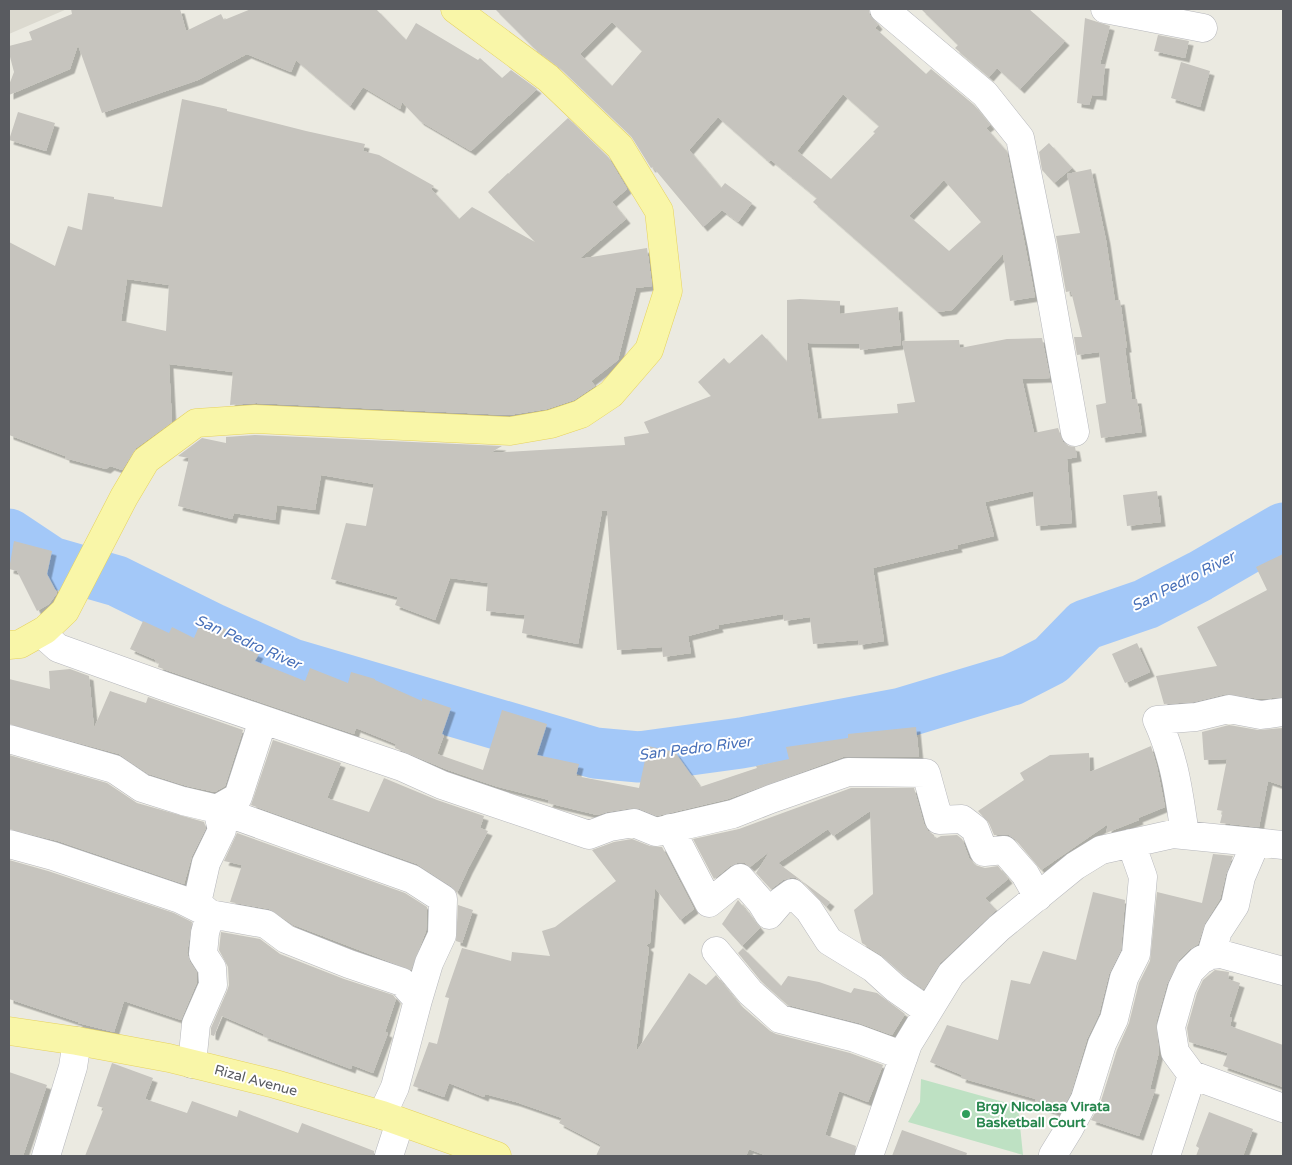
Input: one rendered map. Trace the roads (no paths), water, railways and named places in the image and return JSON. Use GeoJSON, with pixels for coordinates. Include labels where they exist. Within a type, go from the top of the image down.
{"type":"FeatureCollection","features":[{"type":"Feature","properties":{"kind":"main road"},"geometry":{"type":"LineString","coordinates":[[9,645],[20,644],[45,630],[65,611],[124,497],[146,460],[196,423],[255,419],[510,431],[551,424],[581,414],[611,394],[649,350],[668,291],[659,211],[620,147],[548,78],[455,9]]}},
{"type":"Feature","properties":{"kind":"main road","name":"Rizal Avenue"},"geometry":{"type":"LineString","coordinates":[[9,1031],[77,1041],[192,1064],[275,1084],[391,1118],[497,1156]]}},
{"type":"Feature","properties":{"kind":"street"},"geometry":{"type":"LineString","coordinates":[[884,9],[985,94],[1020,138],[1042,246],[1075,432]]}},
{"type":"Feature","properties":{"kind":"street"},"geometry":{"type":"LineString","coordinates":[[1105,9],[1203,28]]}},
{"type":"Feature","properties":{"kind":"street"},"geometry":{"type":"LineString","coordinates":[[45,630],[49,640],[58,648],[402,767],[442,785],[589,835],[610,827],[634,823],[656,832],[733,814],[848,772],[926,773],[939,820],[962,820],[975,830],[984,852],[1004,850],[1025,874],[1038,897]]}},
{"type":"Feature","properties":{"kind":"street"},"geometry":{"type":"LineString","coordinates":[[1185,835],[1177,780],[1167,742],[1157,720],[1196,717],[1228,709],[1261,714],[1283,712]]}},
{"type":"Feature","properties":{"kind":"street"},"geometry":{"type":"LineString","coordinates":[[217,809],[238,797],[263,720]]}},
{"type":"Feature","properties":{"kind":"street"},"geometry":{"type":"LineString","coordinates":[[9,739],[114,769],[142,788],[217,809],[412,878],[443,899],[442,934],[429,963],[395,1087],[389,1156]]}},
{"type":"Feature","properties":{"kind":"street"},"geometry":{"type":"LineString","coordinates":[[210,914],[198,903],[206,863],[222,830],[217,809]]}},
{"type":"Feature","properties":{"kind":"street"},"geometry":{"type":"LineString","coordinates":[[670,828],[710,903],[740,878],[761,902],[769,915],[792,893],[809,910],[829,940],[873,968],[895,988],[928,1011]]}},
{"type":"Feature","properties":{"kind":"street"},"geometry":{"type":"LineString","coordinates":[[869,1156],[908,1044],[951,974],[999,928],[1075,866],[1101,850],[1173,834],[1283,844]]}},
{"type":"Feature","properties":{"kind":"street"},"geometry":{"type":"LineString","coordinates":[[1211,955],[1218,931],[1235,905],[1241,877],[1256,842]]}},
{"type":"Feature","properties":{"kind":"street"},"geometry":{"type":"LineString","coordinates":[[1056,1156],[1053,1155],[1085,1099],[1102,1044],[1114,1019],[1124,978],[1136,954],[1143,877],[1131,843]]}},
{"type":"Feature","properties":{"kind":"street"},"geometry":{"type":"LineString","coordinates":[[9,844],[53,856],[180,899],[210,914],[266,924],[286,939],[349,964],[402,982],[418,1000]]}},
{"type":"Feature","properties":{"kind":"street"},"geometry":{"type":"LineString","coordinates":[[192,1064],[196,1024],[213,985],[212,968],[204,954],[205,933],[210,914]]}},
{"type":"Feature","properties":{"kind":"street"},"geometry":{"type":"LineString","coordinates":[[716,951],[750,992],[780,1019],[855,1038],[904,1056]]}},
{"type":"Feature","properties":{"kind":"street"},"geometry":{"type":"LineString","coordinates":[[1283,971],[1221,954],[1211,955],[1201,960],[1190,971],[1182,988],[1171,1027],[1175,1052],[1192,1074],[1283,1108]]}},
{"type":"Feature","properties":{"kind":"street"},"geometry":{"type":"LineString","coordinates":[[46,1156],[73,1067],[77,1041]]}},
{"type":"Feature","properties":{"kind":"street"},"geometry":{"type":"LineString","coordinates":[[1166,1156],[1192,1074]]}},
{"type":"Feature","properties":{"kind":"waterway","name":"San Pedro River"},"geometry":{"type":"LineString","coordinates":[[9,534],[51,562],[117,581],[214,629],[292,664],[595,753],[639,757],[741,743],[902,713],[1012,680],[1051,660],[1085,625],[1146,604],[1200,576],[1283,528]]}},
{"type":"Feature","properties":{"kind":"place","name":"Brgy Nicolasa Virata Basketball Court"},"geometry":{"type":"Point","coordinates":[966,1114]}}]}
